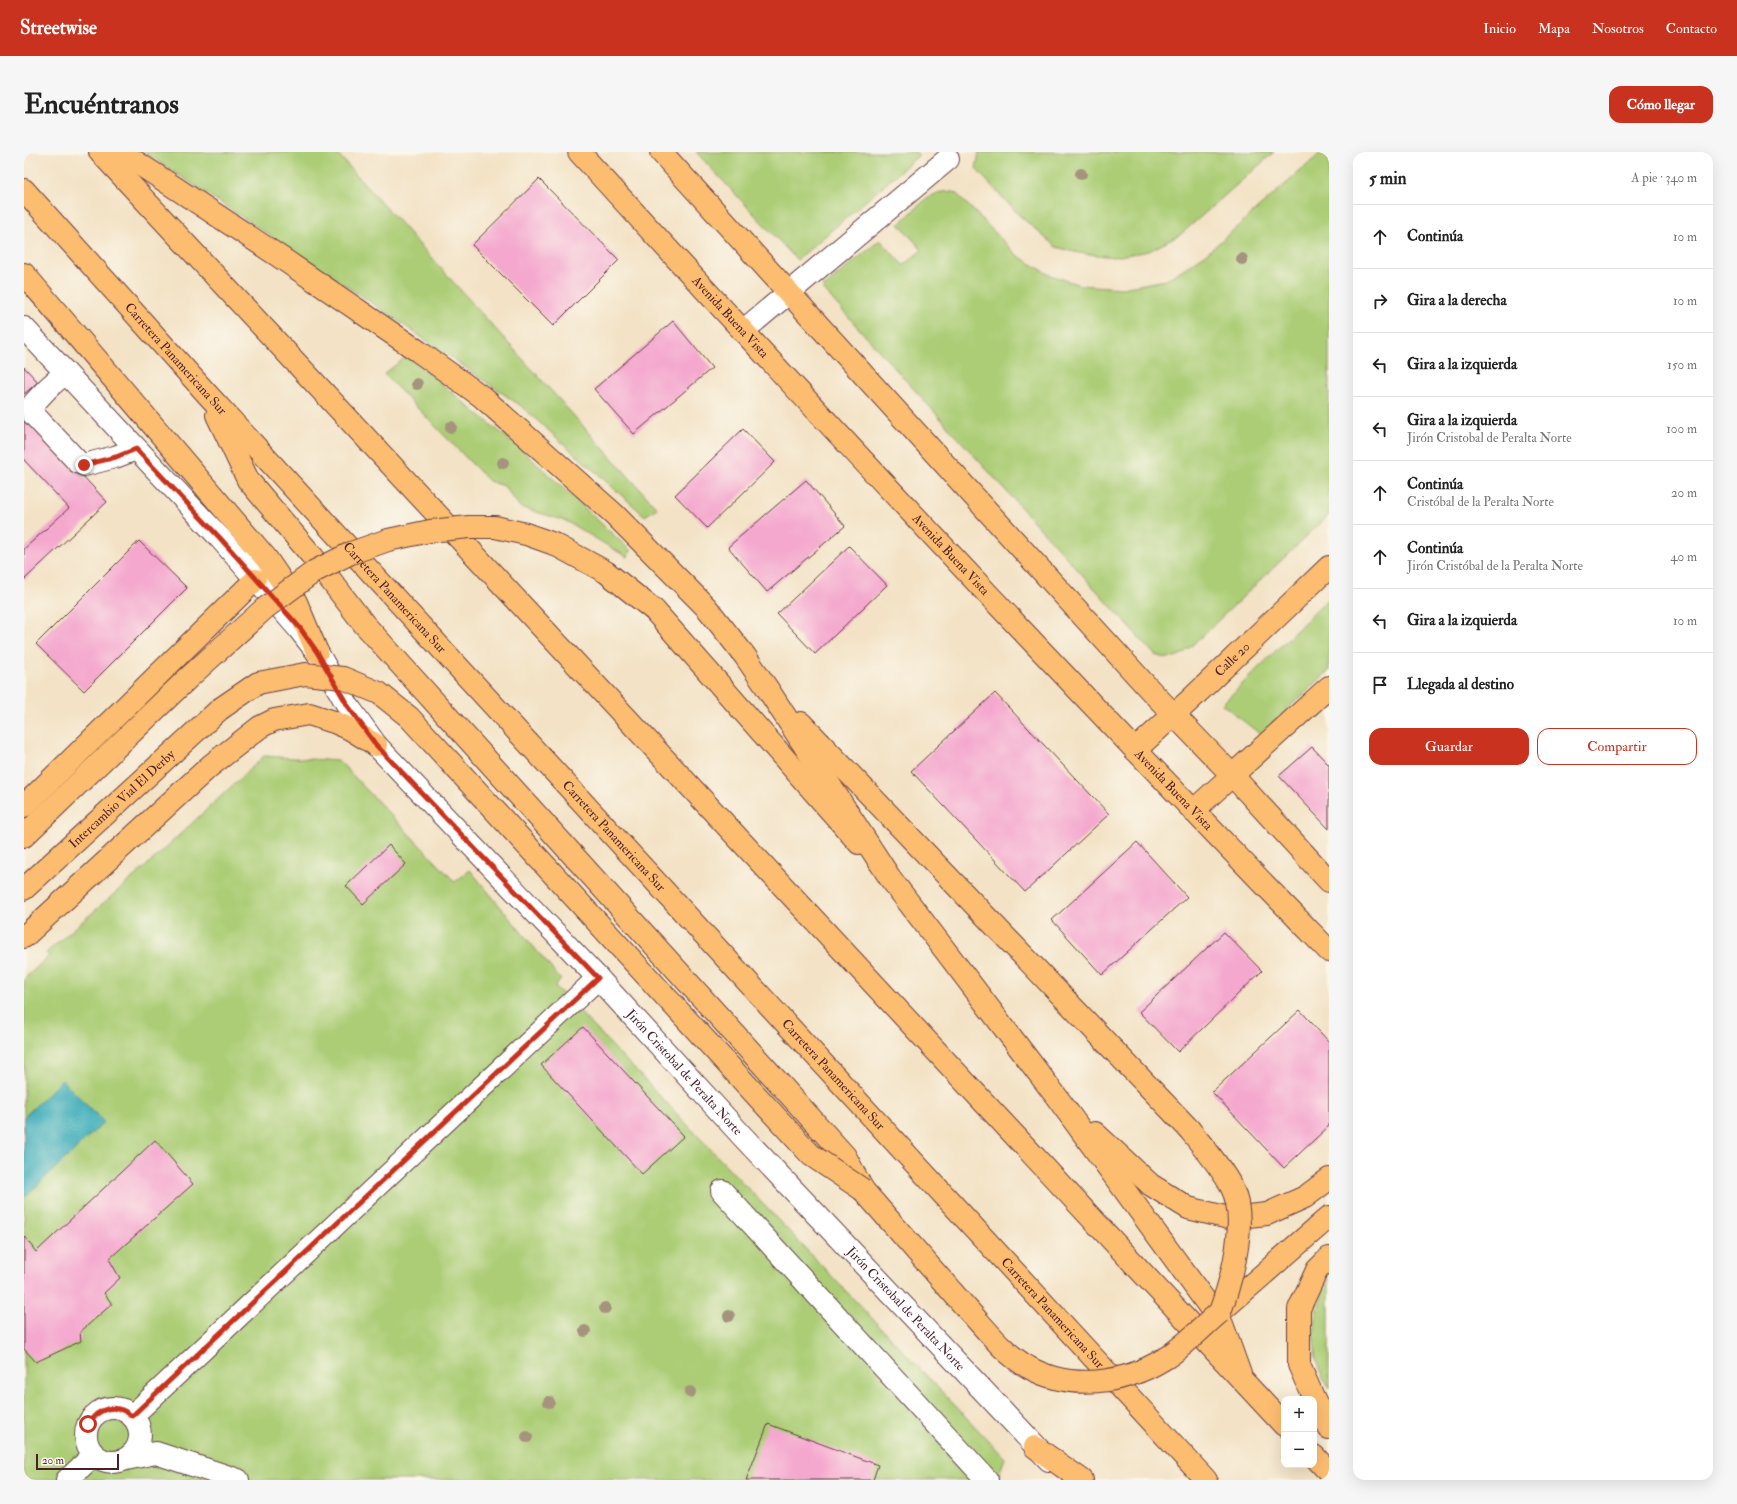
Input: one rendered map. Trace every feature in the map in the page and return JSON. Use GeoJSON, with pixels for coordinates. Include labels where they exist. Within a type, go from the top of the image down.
{"type":"FeatureCollection","features":[{"type":"Feature","properties":{"kind":"main road"},"geometry":{"type":"LineString","coordinates":[[100,152],[1281,1422]]}},
{"type":"Feature","properties":{"kind":"main road"},"geometry":{"type":"LineString","coordinates":[[121,152],[277,255],[481,396],[614,514],[678,577],[745,656],[890,878]]}},
{"type":"Feature","properties":{"kind":"main road","name":"Avenida Buena Vista"},"geometry":{"type":"LineString","coordinates":[[579,152],[743,331],[1193,812],[1329,951]]}},
{"type":"Feature","properties":{"kind":"main road"},"geometry":{"type":"LineString","coordinates":[[661,152],[1173,714],[1232,775],[1329,881]]}},
{"type":"Feature","properties":{"kind":"main road","name":"Carretera Panamericana Sur"},"geometry":{"type":"LineString","coordinates":[[24,190],[208,396],[1206,1480]]}},
{"type":"Feature","properties":{"kind":"main road"},"geometry":{"type":"LineString","coordinates":[[24,274],[266,558],[296,602],[317,652]]}},
{"type":"Feature","properties":{"kind":"main road"},"geometry":{"type":"LineString","coordinates":[[208,396],[248,480],[313,557],[364,624],[845,1156],[863,1190],[1002,1346],[1027,1366],[1048,1376],[1076,1381],[1105,1381],[1146,1370],[1166,1358],[1329,1217]]}},
{"type":"Feature","properties":{"kind":"main road"},"geometry":{"type":"LineString","coordinates":[[24,836],[186,680],[264,609],[315,571],[358,550],[388,540],[430,531],[470,527],[495,528],[526,534],[554,544],[606,572],[654,610],[890,878],[1056,1096],[1222,1324],[1243,1382]]}},
{"type":"Feature","properties":{"kind":"main road","name":"Calle 20"},"geometry":{"type":"LineString","coordinates":[[1135,750],[1190,700],[1329,567]]}},
{"type":"Feature","properties":{"kind":"main road"},"geometry":{"type":"LineString","coordinates":[[24,806],[255,580]]}},
{"type":"Feature","properties":{"kind":"main road","name":"Intercambio Vial El Derby"},"geometry":{"type":"LineString","coordinates":[[24,889],[220,708],[258,683],[305,674],[343,678],[379,694],[409,717],[810,1155],[863,1190]]}},
{"type":"Feature","properties":{"kind":"main road"},"geometry":{"type":"LineString","coordinates":[[1193,812],[1329,687]]}},
{"type":"Feature","properties":{"kind":"main road"},"geometry":{"type":"LineString","coordinates":[[767,688],[1189,1129],[1217,1165],[1232,1187],[1238,1209],[1238,1238],[1234,1262],[1227,1292],[1220,1312]]}},
{"type":"Feature","properties":{"kind":"main road"},"geometry":{"type":"LineString","coordinates":[[24,937],[210,766],[260,727],[274,720],[309,714],[345,727],[376,745]]}},
{"type":"Feature","properties":{"kind":"main road"},"geometry":{"type":"LineString","coordinates":[[1056,1096],[1151,1185],[1188,1208],[1229,1218],[1267,1214],[1305,1197],[1329,1179]]}},
{"type":"Feature","properties":{"kind":"main road"},"geometry":{"type":"LineString","coordinates":[[1313,1396],[1299,1365],[1299,1308],[1317,1270],[1329,1258]]}},
{"type":"Feature","properties":{"kind":"main road"},"geometry":{"type":"LineString","coordinates":[[1317,1405],[1329,1428]]}},
{"type":"Feature","properties":{"kind":"main road"},"geometry":{"type":"LineString","coordinates":[[1035,1447],[1082,1480]]}},
{"type":"Feature","properties":{"kind":"main road"},"geometry":{"type":"LineString","coordinates":[[1317,1459],[1329,1472]]}},
{"type":"Feature","properties":{"kind":"street"},"geometry":{"type":"LineString","coordinates":[[743,331],[948,159]]}},
{"type":"Feature","properties":{"kind":"street","name":"Jirón Cristobal de Peralta Norte"},"geometry":{"type":"LineString","coordinates":[[24,328],[220,538],[255,580],[300,628],[317,652],[348,706],[376,745],[598,978],[744,1138],[1035,1447],[1070,1480]]}},
{"type":"Feature","properties":{"kind":"street"},"geometry":{"type":"LineString","coordinates":[[65,373],[33,404],[33,414],[78,462],[84,465],[116,457],[136,449]]}},
{"type":"Feature","properties":{"kind":"street"},"geometry":{"type":"LineString","coordinates":[[132,1416],[598,978]]}},
{"type":"Feature","properties":{"kind":"street"},"geometry":{"type":"LineString","coordinates":[[722,1192],[987,1480]]}},
{"type":"Feature","properties":{"kind":"street"},"geometry":{"type":"LineString","coordinates":[[126,1459],[138,1446],[140,1439],[137,1422],[125,1410],[107,1408],[92,1417],[88,1424],[86,1441],[89,1449],[94,1455],[102,1460],[110,1462],[126,1459],[156,1453],[238,1480]]}},
{"type":"Feature","properties":{"kind":"street"},"geometry":{"type":"LineString","coordinates":[[68,1480],[94,1455]]}},
{"type":"Feature","properties":{"kind":"green space"},"geometry":{"type":"Polygon","coordinates":[[[144,152],[336,152],[657,508],[645,516],[521,406],[378,307],[144,152]]]}},
{"type":"Feature","properties":{"kind":"green space"},"geometry":{"type":"Polygon","coordinates":[[[696,152],[916,152],[919,155],[797,260],[696,152]]]}},
{"type":"Feature","properties":{"kind":"green space"},"geometry":{"type":"Polygon","coordinates":[[[979,152],[1274,152],[1180,235],[1149,251],[1114,257],[1079,253],[1056,247],[1020,216],[976,169],[979,152]]]}},
{"type":"Feature","properties":{"kind":"green space"},"geometry":{"type":"Polygon","coordinates":[[[1322,152],[1329,152],[1329,515],[1184,653],[1166,658],[1155,655],[822,288],[880,240],[903,265],[922,250],[899,224],[925,200],[940,192],[948,191],[956,193],[1018,256],[1050,275],[1080,285],[1122,288],[1166,280],[1205,255],[1322,152]]]}},
{"type":"Feature","properties":{"kind":"green space"},"geometry":{"type":"Polygon","coordinates":[[[407,356],[522,450],[631,551],[627,557],[566,521],[520,507],[504,486],[489,481],[384,374],[407,356]]]}},
{"type":"Feature","properties":{"kind":"green space"},"geometry":{"type":"Polygon","coordinates":[[[1329,598],[1329,671],[1260,734],[1222,704],[1329,598]]]}},
{"type":"Feature","properties":{"kind":"green space"},"geometry":{"type":"Polygon","coordinates":[[[264,756],[339,761],[455,882],[470,870],[561,980],[555,986],[1005,1458],[997,1480],[24,1480],[24,979],[49,956],[46,953],[144,868],[264,756]]]}},
{"type":"Feature","properties":{"kind":"green space"},"geometry":{"type":"Polygon","coordinates":[[[1329,1279],[1329,1388],[1317,1363],[1314,1334],[1319,1305],[1329,1279]]]}},
{"type":"Feature","properties":{"kind":"water"},"geometry":{"type":"Polygon","coordinates":[[[62,1080],[104,1122],[25,1197],[24,1117],[62,1080]]]}},
{"type":"Feature","properties":{"kind":"building"},"geometry":{"type":"Polygon","coordinates":[[[539,179],[619,260],[553,326],[472,245],[539,179]]]}},
{"type":"Feature","properties":{"kind":"building"},"geometry":{"type":"Polygon","coordinates":[[[673,321],[712,368],[634,434],[594,389],[673,321]]]}},
{"type":"Feature","properties":{"kind":"building"},"geometry":{"type":"Polygon","coordinates":[[[24,367],[38,382],[24,394],[24,367]]]}},
{"type":"Feature","properties":{"kind":"building"},"geometry":{"type":"Polygon","coordinates":[[[24,413],[107,502],[24,580],[24,549],[69,508],[24,460],[24,413]]]}},
{"type":"Feature","properties":{"kind":"building"},"geometry":{"type":"Polygon","coordinates":[[[743,429],[775,462],[707,528],[675,495],[743,429]]]}},
{"type":"Feature","properties":{"kind":"building"},"geometry":{"type":"Polygon","coordinates":[[[806,480],[845,526],[767,592],[728,547],[806,480]]]}},
{"type":"Feature","properties":{"kind":"building"},"geometry":{"type":"Polygon","coordinates":[[[139,541],[187,588],[84,691],[36,644],[139,541]]]}},
{"type":"Feature","properties":{"kind":"building"},"geometry":{"type":"Polygon","coordinates":[[[849,546],[887,585],[815,654],[777,614],[849,546]]]}},
{"type":"Feature","properties":{"kind":"building"},"geometry":{"type":"Polygon","coordinates":[[[995,693],[1109,814],[1025,892],[911,771],[995,693]]]}},
{"type":"Feature","properties":{"kind":"building"},"geometry":{"type":"Polygon","coordinates":[[[1312,747],[1329,765],[1329,829],[1279,776],[1312,747]]]}},
{"type":"Feature","properties":{"kind":"building"},"geometry":{"type":"Polygon","coordinates":[[[1137,842],[1187,897],[1102,975],[1052,920],[1137,842]]]}},
{"type":"Feature","properties":{"kind":"building"},"geometry":{"type":"Polygon","coordinates":[[[389,845],[406,864],[363,904],[346,886],[389,845]]]}},
{"type":"Feature","properties":{"kind":"building"},"geometry":{"type":"Polygon","coordinates":[[[1224,932],[1262,971],[1178,1052],[1139,1012],[1224,932]]]}},
{"type":"Feature","properties":{"kind":"building"},"geometry":{"type":"Polygon","coordinates":[[[1300,1010],[1329,1042],[1329,1126],[1284,1168],[1212,1092],[1300,1010]]]}},
{"type":"Feature","properties":{"kind":"building"},"geometry":{"type":"Polygon","coordinates":[[[583,1027],[684,1136],[642,1174],[541,1065],[583,1027]]]}},
{"type":"Feature","properties":{"kind":"building"},"geometry":{"type":"Polygon","coordinates":[[[155,1140],[193,1184],[109,1259],[120,1278],[104,1293],[112,1304],[80,1332],[81,1341],[36,1362],[24,1349],[24,1236],[36,1252],[155,1140]]]}},
{"type":"Feature","properties":{"kind":"building"},"geometry":{"type":"Polygon","coordinates":[[[768,1424],[878,1465],[873,1480],[746,1480],[768,1424]]]}},
{"type":"Feature","properties":{"kind":"route"},"geometry":{"type":"LineString","coordinates":[[84,465],[116,457],[136,449],[220,538],[255,580],[300,628],[317,652],[348,706],[376,745],[598,978],[585,992],[132,1416],[125,1410],[107,1408],[99,1411],[92,1417],[88,1424]]}}]}
